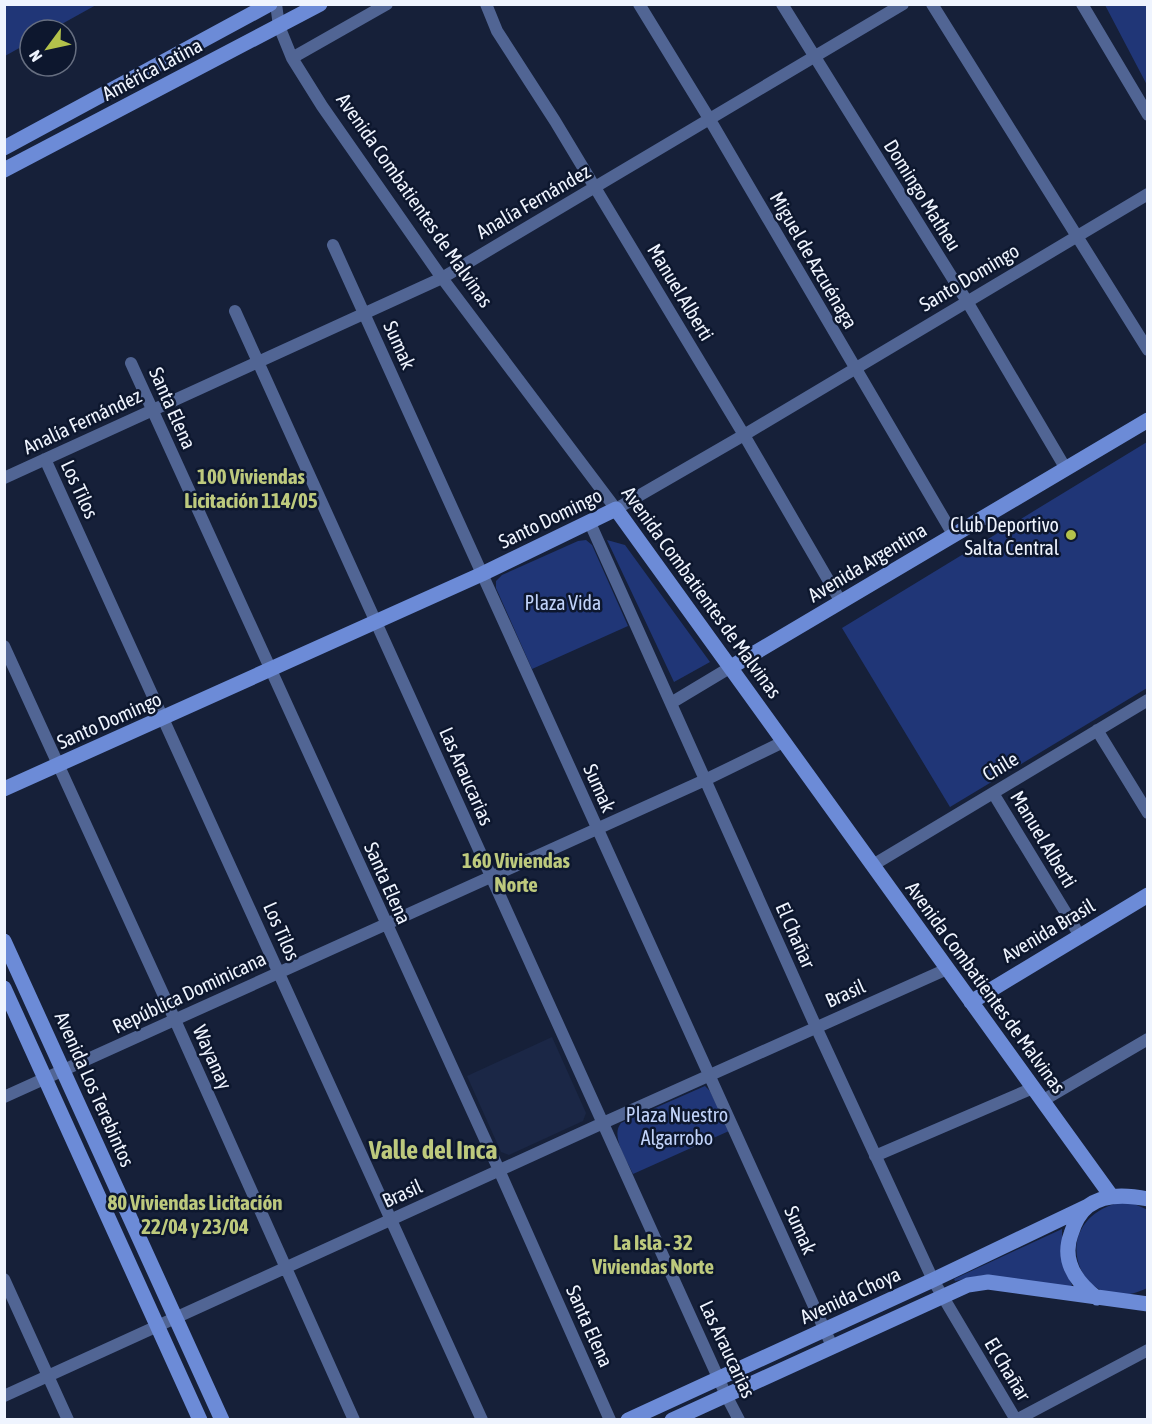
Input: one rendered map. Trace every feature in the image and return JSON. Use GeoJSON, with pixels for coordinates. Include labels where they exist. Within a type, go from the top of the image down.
{"type":"FeatureCollection","features":[{"type":"Feature","properties":{"kind":"main road","name":"América Latina"},"geometry":{"type":"LineString","coordinates":[[4,148],[270,4]]}},
{"type":"Feature","properties":{"kind":"main road","name":"América Latina"},"geometry":{"type":"LineString","coordinates":[[4,170],[320,4]]}},
{"type":"Feature","properties":{"kind":"main road","name":"Avenida Argentina"},"geometry":{"type":"LineString","coordinates":[[731,668],[1148,420]]}},
{"type":"Feature","properties":{"kind":"main road","name":"Santo Domingo"},"geometry":{"type":"LineString","coordinates":[[4,789],[482,574],[616,509]]}},
{"type":"Feature","properties":{"kind":"main road","name":"Avenida Combatientes de Malvinas"},"geometry":{"type":"LineString","coordinates":[[616,509],[1112,1197]]}},
{"type":"Feature","properties":{"kind":"main road","name":"Avenida Brasil"},"geometry":{"type":"LineString","coordinates":[[970,1002],[1148,895]]}},
{"type":"Feature","properties":{"kind":"main road","name":"Avenida Los Terebintos"},"geometry":{"type":"LineString","coordinates":[[4,940],[222,1419]]}},
{"type":"Feature","properties":{"kind":"main road","name":"Avenida Los Terebintos"},"geometry":{"type":"LineString","coordinates":[[4,988],[200,1419]]}},
{"type":"Feature","properties":{"kind":"main road","name":"Avenida Choya"},"geometry":{"type":"LineString","coordinates":[[628,1419],[933,1280],[1088,1206],[1112,1197],[1143,1194]]}},
{"type":"Feature","properties":{"kind":"main road"},"geometry":{"type":"LineString","coordinates":[[1088,1206],[1075,1222],[1068,1241],[1067,1257],[1079,1283],[1097,1298]]}},
{"type":"Feature","properties":{"kind":"main road","name":"Avenida Choya"},"geometry":{"type":"LineString","coordinates":[[672,1419],[968,1285],[988,1282],[1097,1298],[1145,1302]]}},
{"type":"Feature","properties":{"kind":"street","name":"Avenida Combatientes de Malvinas"},"geometry":{"type":"LineString","coordinates":[[276,4],[279,26],[292,58],[322,105],[442,278],[616,509]]}},
{"type":"Feature","properties":{"kind":"street"},"geometry":{"type":"LineString","coordinates":[[292,58],[387,4]]}},
{"type":"Feature","properties":{"kind":"street","name":"Manuel Alberti"},"geometry":{"type":"LineString","coordinates":[[486,4],[498,31],[744,435],[841,602]]}},
{"type":"Feature","properties":{"kind":"street","name":"Miguel de Azcuénaga"},"geometry":{"type":"LineString","coordinates":[[639,4],[710,120],[954,536]]}},
{"type":"Feature","properties":{"kind":"street","name":"Domingo Matheu"},"geometry":{"type":"LineString","coordinates":[[782,4],[968,303],[1066,469]]}},
{"type":"Feature","properties":{"kind":"street","name":"Analía Fernández"},"geometry":{"type":"LineString","coordinates":[[4,477],[442,278],[903,4]]}},
{"type":"Feature","properties":{"kind":"street"},"geometry":{"type":"LineString","coordinates":[[932,4],[1148,350]]}},
{"type":"Feature","properties":{"kind":"street"},"geometry":{"type":"LineString","coordinates":[[1082,4],[1148,116]]}},
{"type":"Feature","properties":{"kind":"street","name":"Santo Domingo"},"geometry":{"type":"LineString","coordinates":[[616,509],[968,303],[1148,194]]}},
{"type":"Feature","properties":{"kind":"street","name":"Sumak"},"geometry":{"type":"LineString","coordinates":[[333,245],[832,1346]]}},
{"type":"Feature","properties":{"kind":"street","name":"Las Araucarias"},"geometry":{"type":"LineString","coordinates":[[235,311],[726,1395],[739,1419]]}},
{"type":"Feature","properties":{"kind":"street","name":"Santa Elena"},"geometry":{"type":"LineString","coordinates":[[131,363],[610,1419]]}},
{"type":"Feature","properties":{"kind":"street","name":"Los Tilos"},"geometry":{"type":"LineString","coordinates":[[45,459],[482,1419]]}},
{"type":"Feature","properties":{"kind":"street","name":"El Chañar"},"geometry":{"type":"LineString","coordinates":[[590,523],[816,1027],[933,1280],[1016,1419]]}},
{"type":"Feature","properties":{"kind":"street","name":"Wayanay"},"geometry":{"type":"LineString","coordinates":[[4,646],[354,1419]]}},
{"type":"Feature","properties":{"kind":"street","name":"Avenida Argentina"},"geometry":{"type":"LineString","coordinates":[[670,703],[731,668]]}},
{"type":"Feature","properties":{"kind":"street","name":"Chile"},"geometry":{"type":"LineString","coordinates":[[873,865],[1148,700]]}},
{"type":"Feature","properties":{"kind":"street"},"geometry":{"type":"LineString","coordinates":[[1097,730],[1148,813]]}},
{"type":"Feature","properties":{"kind":"street","name":"República Dominicana"},"geometry":{"type":"LineString","coordinates":[[4,1097],[705,780],[783,742]]}},
{"type":"Feature","properties":{"kind":"street","name":"Manuel Alberti"},"geometry":{"type":"LineString","coordinates":[[993,793],[1080,936]]}},
{"type":"Feature","properties":{"kind":"street","name":"Brasil"},"geometry":{"type":"LineString","coordinates":[[4,1396],[603,1122],[947,969]]}},
{"type":"Feature","properties":{"kind":"street"},"geometry":{"type":"LineString","coordinates":[[1042,1101],[1148,1039]]}},
{"type":"Feature","properties":{"kind":"street"},"geometry":{"type":"LineString","coordinates":[[875,1156],[1033,1088]]}},
{"type":"Feature","properties":{"kind":"street"},"geometry":{"type":"LineString","coordinates":[[4,1279],[68,1419]]}},
{"type":"Feature","properties":{"kind":"street"},"geometry":{"type":"LineString","coordinates":[[1016,1419],[1148,1350]]}},
{"type":"Feature","properties":{"kind":"shaded area"},"geometry":{"type":"Polygon","coordinates":[[[552,1037],[586,1113],[583,1121],[509,1155],[501,1152],[467,1076],[552,1037]]]}},
{"type":"Feature","properties":{"kind":"green space"},"geometry":{"type":"Polygon","coordinates":[[[5,4],[96,4],[73,18],[18,18],[18,49],[5,56],[5,4]]]}},
{"type":"Feature","properties":{"kind":"green space"},"geometry":{"type":"Polygon","coordinates":[[[1105,5],[1147,5],[1147,85],[1105,5]]]}},
{"type":"Feature","properties":{"kind":"green space","name":"Club Deportivo Salta Central"},"geometry":{"type":"Polygon","coordinates":[[[1147,442],[1147,688],[950,807],[842,628],[1147,442]]]}},
{"type":"Feature","properties":{"kind":"green space","name":"Plaza Vida"},"geometry":{"type":"Polygon","coordinates":[[[586,540],[592,545],[628,626],[532,669],[496,588],[496,581],[502,575],[578,541],[586,540]]]}},
{"type":"Feature","properties":{"kind":"green space"},"geometry":{"type":"Polygon","coordinates":[[[607,540],[625,545],[710,662],[674,682],[607,540]]]}},
{"type":"Feature","properties":{"kind":"green space","name":"Plaza Nuestro Algarrobo"},"geometry":{"type":"Polygon","coordinates":[[[705,1086],[710,1091],[729,1131],[633,1174],[618,1141],[618,1128],[621,1123],[705,1086]]]}},
{"type":"Feature","properties":{"kind":"green space"},"geometry":{"type":"Polygon","coordinates":[[[1117,1203],[1132,1203],[1148,1210],[1147,1288],[1124,1295],[1104,1292],[1089,1281],[1080,1266],[1076,1248],[1081,1230],[1094,1214],[1117,1203]]]}},
{"type":"Feature","properties":{"kind":"green space"},"geometry":{"type":"Polygon","coordinates":[[[1062,1229],[1062,1262],[1072,1285],[1070,1288],[984,1275],[955,1281],[954,1279],[1062,1229]]]}},
{"type":"Feature","properties":{"kind":"place","name":"Club Deportivo Salta Central"},"geometry":{"type":"Point","coordinates":[1071,535]}},
{"type":"Feature","properties":{"kind":"district","name":"100 Viviendas Licitación 114/05"},"geometry":{"type":"Point","coordinates":[251,488]}},
{"type":"Feature","properties":{"kind":"district","name":"160 Viviendas Norte"},"geometry":{"type":"Point","coordinates":[516,872]}},
{"type":"Feature","properties":{"kind":"district","name":"Valle del Inca"},"geometry":{"type":"Point","coordinates":[433,1150]}},
{"type":"Feature","properties":{"kind":"district","name":"80 Viviendas Licitación 22/04 y 23/04"},"geometry":{"type":"Point","coordinates":[195,1214]}},
{"type":"Feature","properties":{"kind":"district","name":"La Isla - 32 Viviendas Norte"},"geometry":{"type":"Point","coordinates":[653,1254]}}]}
